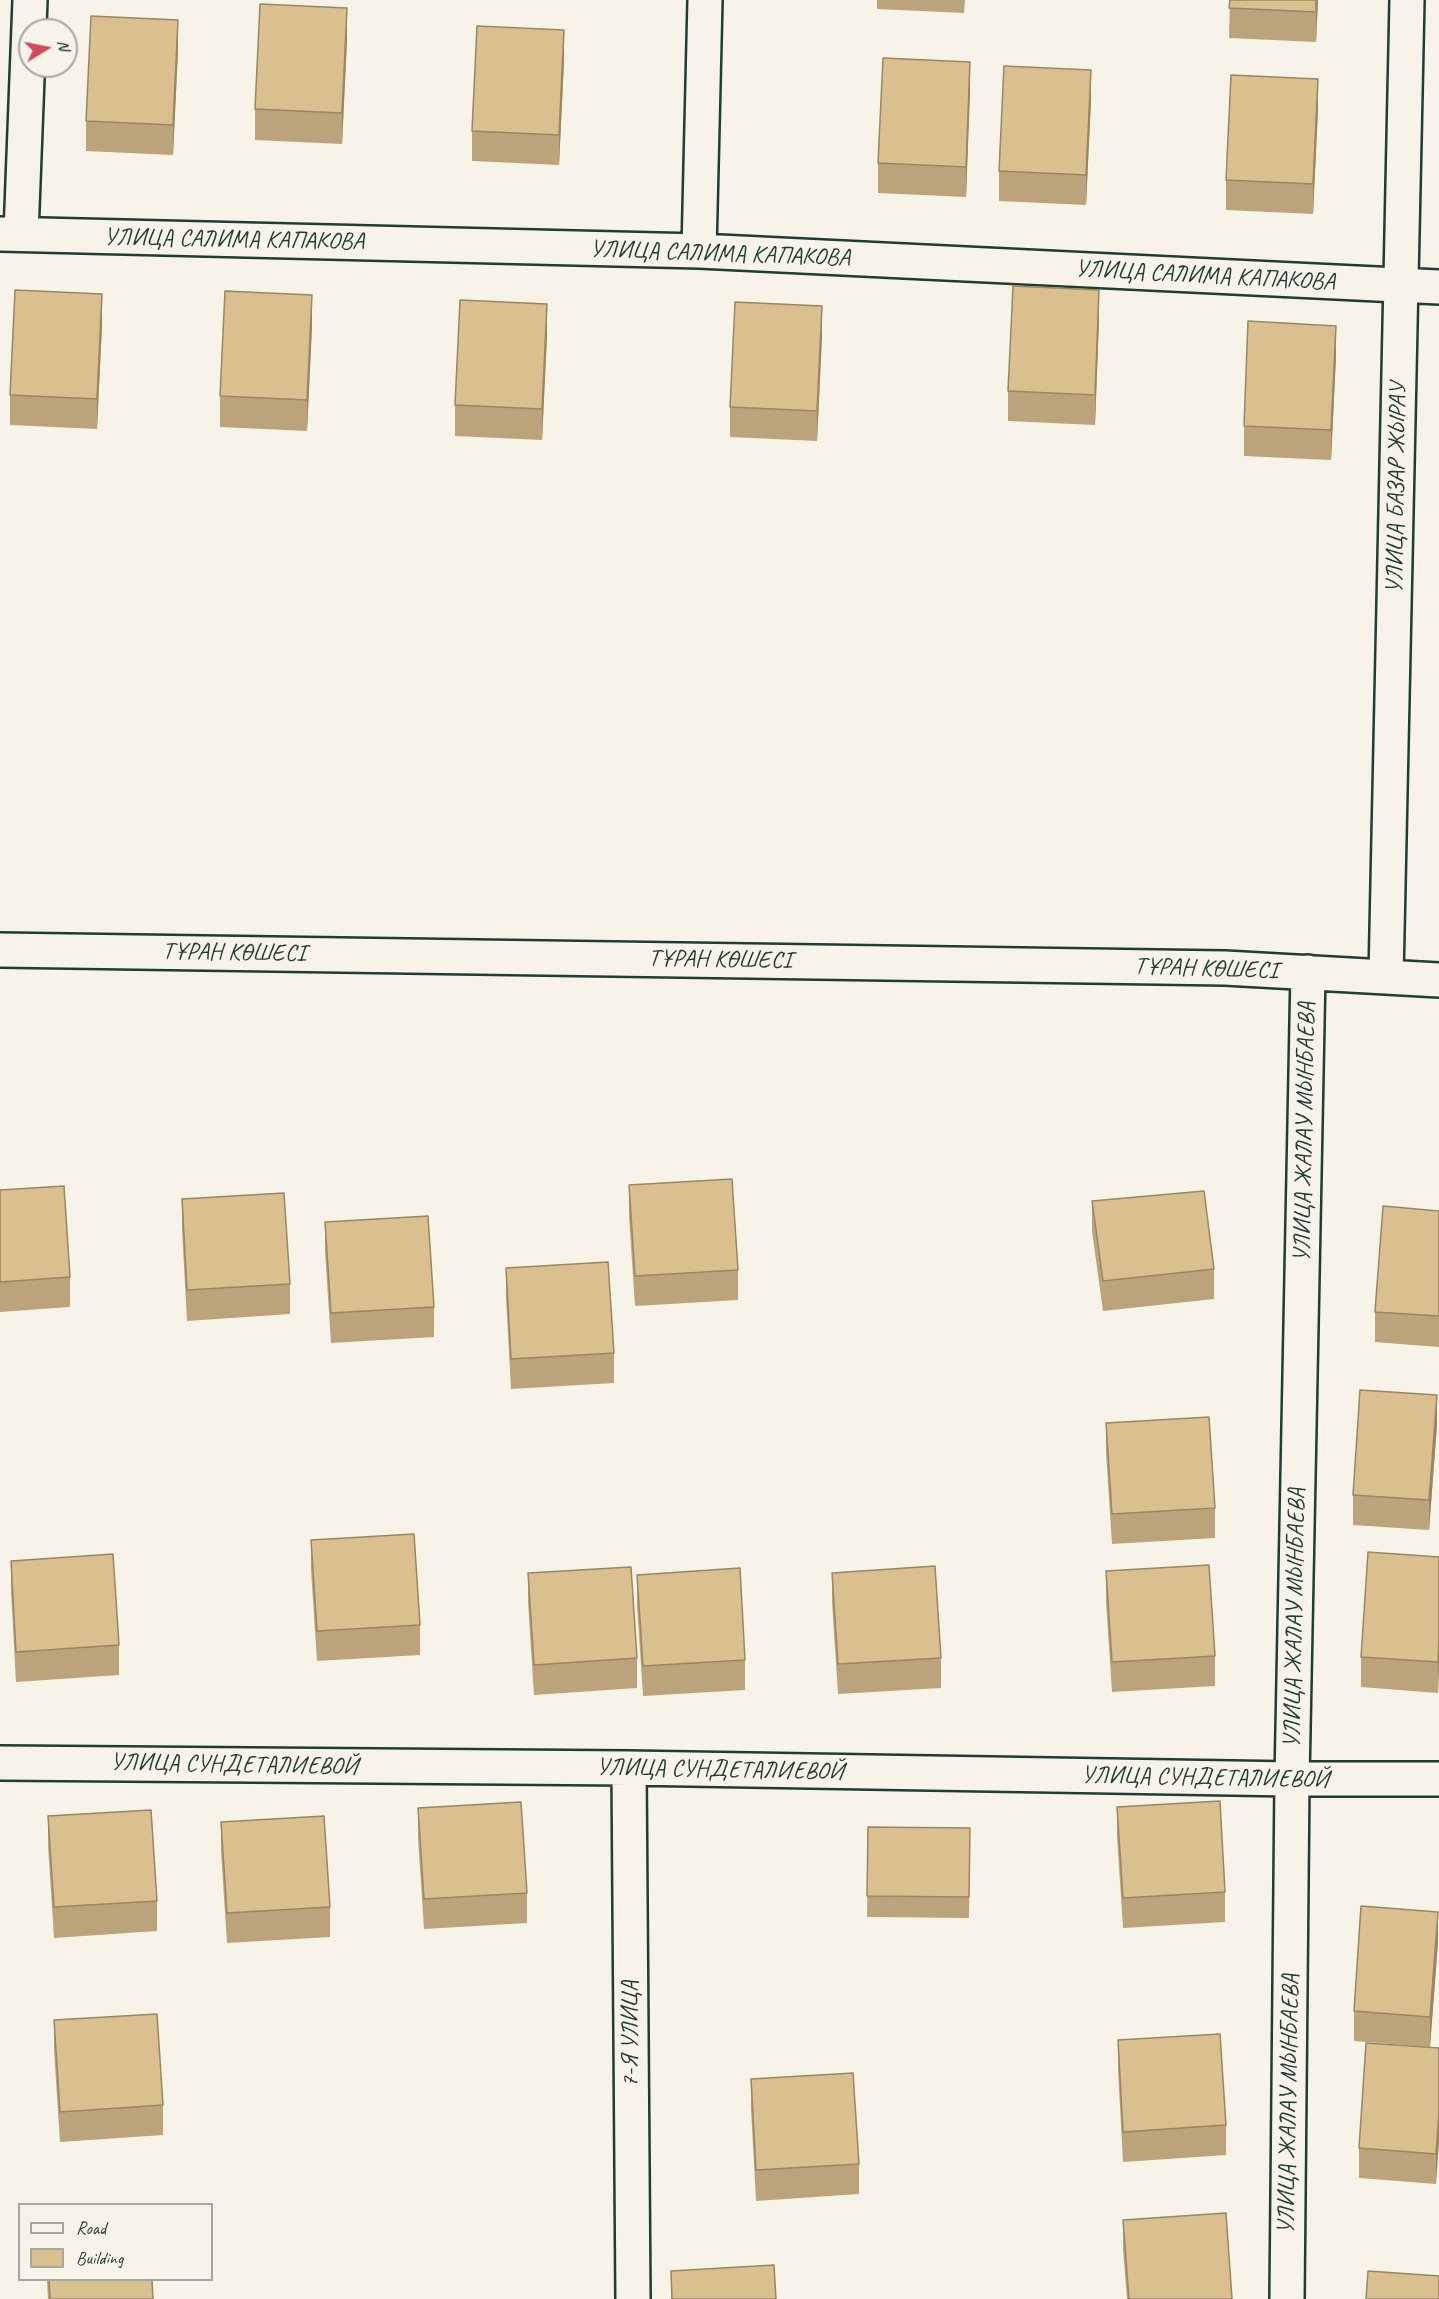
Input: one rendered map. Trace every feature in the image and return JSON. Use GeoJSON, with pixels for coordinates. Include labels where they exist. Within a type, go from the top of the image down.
{"type":"FeatureCollection","features":[{"type":"Feature","properties":{"kind":"street"},"geometry":{"type":"LineString","coordinates":[[11,234],[30,0]]}},
{"type":"Feature","properties":{"kind":"street"},"geometry":{"type":"LineString","coordinates":[[699,251],[705,0]]}},
{"type":"Feature","properties":{"kind":"street","name":"УЛИЦА БАЗАР ЖЫРАУ"},"geometry":{"type":"LineString","coordinates":[[1386,977],[1407,0]]}},
{"type":"Feature","properties":{"kind":"street","name":"УЛИЦА САЛИМА КАПАКОВА"},"geometry":{"type":"LineString","coordinates":[[11,234],[699,251],[1439,287]]}},
{"type":"Feature","properties":{"kind":"street","name":"ТҰРАН КӨШЕСІ"},"geometry":{"type":"LineString","coordinates":[[0,950],[1225,968],[1439,980]]}},
{"type":"Feature","properties":{"kind":"street","name":"УЛИЦА ЖАЛАУ МЫНБАЕВА"},"geometry":{"type":"LineString","coordinates":[[1287,2299],[1292,1779],[1308,972]]}},
{"type":"Feature","properties":{"kind":"street","name":"УЛИЦА СУНДЕТАЛИЕВОЙ"},"geometry":{"type":"LineString","coordinates":[[0,1763],[629,1768],[1292,1779],[1439,1779]]}},
{"type":"Feature","properties":{"kind":"street","name":"7-Я УЛИЦА"},"geometry":{"type":"LineString","coordinates":[[629,1768],[633,2299]]}},
{"type":"Feature","properties":{"kind":"building"},"geometry":{"type":"Polygon","coordinates":[[[1230,0],[1316,0],[1316,12],[1229,8],[1230,0]]]}},
{"type":"Feature","properties":{"kind":"building"},"geometry":{"type":"Polygon","coordinates":[[[260,4],[347,8],[342,113],[255,109],[260,4]]]}},
{"type":"Feature","properties":{"kind":"building"},"geometry":{"type":"Polygon","coordinates":[[[91,16],[178,20],[173,125],[86,121],[91,16]]]}},
{"type":"Feature","properties":{"kind":"building"},"geometry":{"type":"Polygon","coordinates":[[[477,26],[564,30],[559,135],[472,131],[477,26]]]}},
{"type":"Feature","properties":{"kind":"building"},"geometry":{"type":"Polygon","coordinates":[[[883,58],[970,62],[966,167],[878,163],[883,58]]]}},
{"type":"Feature","properties":{"kind":"building"},"geometry":{"type":"Polygon","coordinates":[[[1004,66],[1091,70],[1086,175],[999,171],[1004,66]]]}},
{"type":"Feature","properties":{"kind":"building"},"geometry":{"type":"Polygon","coordinates":[[[1231,75],[1318,79],[1313,184],[1226,180],[1231,75]]]}},
{"type":"Feature","properties":{"kind":"building"},"geometry":{"type":"Polygon","coordinates":[[[1013,286],[1099,290],[1095,395],[1008,391],[1013,286]]]}},
{"type":"Feature","properties":{"kind":"building"},"geometry":{"type":"Polygon","coordinates":[[[15,290],[102,294],[97,399],[10,395],[15,290]]]}},
{"type":"Feature","properties":{"kind":"building"},"geometry":{"type":"Polygon","coordinates":[[[225,291],[312,295],[307,400],[220,396],[225,291]]]}},
{"type":"Feature","properties":{"kind":"building"},"geometry":{"type":"Polygon","coordinates":[[[460,300],[547,304],[542,409],[455,405],[460,300]]]}},
{"type":"Feature","properties":{"kind":"building"},"geometry":{"type":"Polygon","coordinates":[[[735,302],[822,306],[817,411],[730,407],[735,302]]]}},
{"type":"Feature","properties":{"kind":"building"},"geometry":{"type":"Polygon","coordinates":[[[1248,321],[1336,326],[1331,430],[1244,426],[1248,321]]]}},
{"type":"Feature","properties":{"kind":"building"},"geometry":{"type":"Polygon","coordinates":[[[732,1179],[738,1270],[635,1276],[629,1185],[732,1179]]]}},
{"type":"Feature","properties":{"kind":"building"},"geometry":{"type":"Polygon","coordinates":[[[64,1186],[70,1277],[0,1282],[0,1190],[64,1186]]]}},
{"type":"Feature","properties":{"kind":"building"},"geometry":{"type":"Polygon","coordinates":[[[1204,1191],[1214,1269],[1103,1281],[1092,1201],[1204,1191]]]}},
{"type":"Feature","properties":{"kind":"building"},"geometry":{"type":"Polygon","coordinates":[[[284,1193],[290,1284],[187,1290],[182,1199],[284,1193]]]}},
{"type":"Feature","properties":{"kind":"building"},"geometry":{"type":"Polygon","coordinates":[[[1383,1206],[1439,1211],[1439,1316],[1375,1312],[1383,1206]]]}},
{"type":"Feature","properties":{"kind":"building"},"geometry":{"type":"Polygon","coordinates":[[[428,1216],[434,1307],[331,1313],[325,1222],[428,1216]]]}},
{"type":"Feature","properties":{"kind":"building"},"geometry":{"type":"Polygon","coordinates":[[[608,1262],[614,1353],[511,1359],[506,1268],[608,1262]]]}},
{"type":"Feature","properties":{"kind":"building"},"geometry":{"type":"Polygon","coordinates":[[[1360,1390],[1437,1395],[1429,1500],[1353,1495],[1360,1390]]]}},
{"type":"Feature","properties":{"kind":"building"},"geometry":{"type":"Polygon","coordinates":[[[1209,1417],[1215,1508],[1112,1514],[1106,1423],[1209,1417]]]}},
{"type":"Feature","properties":{"kind":"building"},"geometry":{"type":"Polygon","coordinates":[[[414,1534],[420,1625],[317,1631],[311,1540],[414,1534]]]}},
{"type":"Feature","properties":{"kind":"building"},"geometry":{"type":"Polygon","coordinates":[[[1368,1552],[1439,1557],[1438,1662],[1361,1657],[1368,1552]]]}},
{"type":"Feature","properties":{"kind":"building"},"geometry":{"type":"Polygon","coordinates":[[[113,1554],[119,1645],[16,1652],[11,1561],[113,1554]]]}},
{"type":"Feature","properties":{"kind":"building"},"geometry":{"type":"Polygon","coordinates":[[[1209,1565],[1215,1656],[1112,1662],[1106,1571],[1209,1565]]]}},
{"type":"Feature","properties":{"kind":"building"},"geometry":{"type":"Polygon","coordinates":[[[935,1566],[941,1658],[838,1664],[832,1573],[935,1566]]]}},
{"type":"Feature","properties":{"kind":"building"},"geometry":{"type":"Polygon","coordinates":[[[631,1567],[637,1658],[534,1665],[528,1573],[631,1567]]]}},
{"type":"Feature","properties":{"kind":"building"},"geometry":{"type":"Polygon","coordinates":[[[740,1568],[745,1660],[643,1666],[637,1575],[740,1568]]]}},
{"type":"Feature","properties":{"kind":"building"},"geometry":{"type":"Polygon","coordinates":[[[1220,1801],[1225,1892],[1123,1898],[1117,1807],[1220,1801]]]}},
{"type":"Feature","properties":{"kind":"building"},"geometry":{"type":"Polygon","coordinates":[[[521,1802],[527,1893],[424,1899],[418,1808],[521,1802]]]}},
{"type":"Feature","properties":{"kind":"building"},"geometry":{"type":"Polygon","coordinates":[[[151,1810],[157,1901],[54,1907],[48,1816],[151,1810]]]}},
{"type":"Feature","properties":{"kind":"building"},"geometry":{"type":"Polygon","coordinates":[[[324,1816],[330,1907],[227,1913],[221,1822],[324,1816]]]}},
{"type":"Feature","properties":{"kind":"building"},"geometry":{"type":"Polygon","coordinates":[[[868,1827],[970,1828],[969,1897],[867,1896],[868,1827]]]}},
{"type":"Feature","properties":{"kind":"building"},"geometry":{"type":"Polygon","coordinates":[[[1361,1906],[1438,1912],[1430,2017],[1354,2011],[1361,1906]]]}},
{"type":"Feature","properties":{"kind":"building"},"geometry":{"type":"Polygon","coordinates":[[[157,2014],[163,2105],[60,2112],[54,2020],[157,2014]]]}},
{"type":"Feature","properties":{"kind":"building"},"geometry":{"type":"Polygon","coordinates":[[[1220,2034],[1226,2125],[1123,2132],[1118,2040],[1220,2034]]]}},
{"type":"Feature","properties":{"kind":"building"},"geometry":{"type":"Polygon","coordinates":[[[1366,2043],[1439,2048],[1439,2112],[1436,2154],[1359,2148],[1366,2043]]]}},
{"type":"Feature","properties":{"kind":"building"},"geometry":{"type":"Polygon","coordinates":[[[853,2073],[859,2164],[756,2170],[751,2079],[853,2073]]]}},
{"type":"Feature","properties":{"kind":"building"},"geometry":{"type":"Polygon","coordinates":[[[1226,2213],[1232,2299],[1129,2299],[1123,2220],[1226,2213]]]}},
{"type":"Feature","properties":{"kind":"building"},"geometry":{"type":"Polygon","coordinates":[[[774,2265],[776,2299],[672,2299],[671,2271],[774,2265]]]}},
{"type":"Feature","properties":{"kind":"building"},"geometry":{"type":"Polygon","coordinates":[[[1368,2271],[1439,2276],[1439,2299],[1366,2299],[1368,2271]]]}},
{"type":"Feature","properties":{"kind":"building"},"geometry":{"type":"Polygon","coordinates":[[[49,2281],[152,2281],[153,2299],[50,2299],[49,2281]]]}}]}
